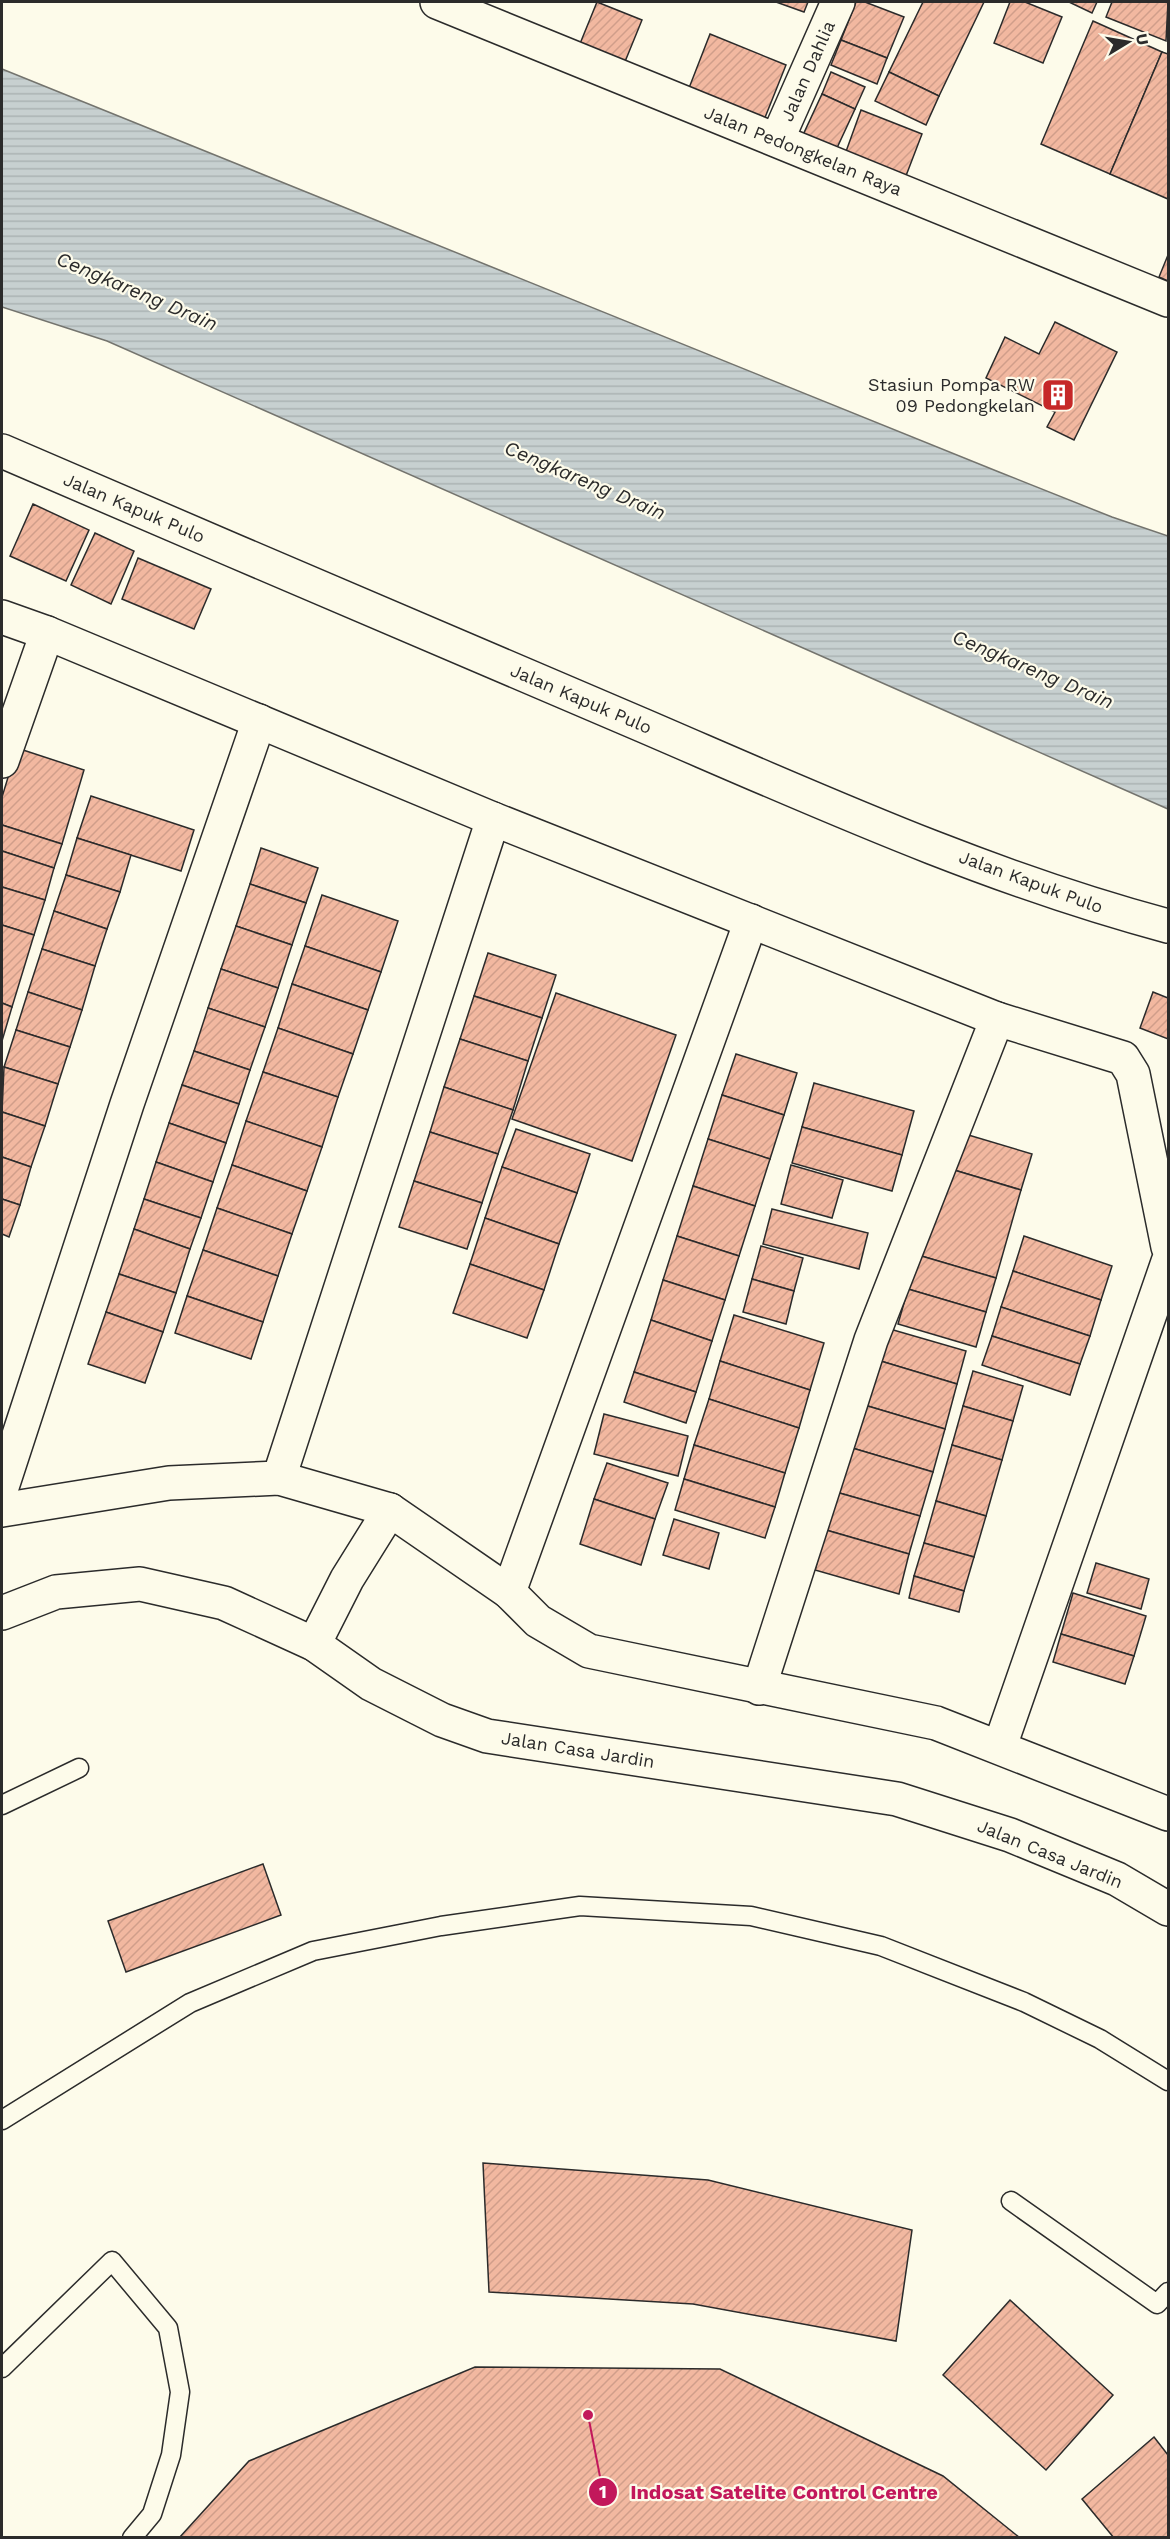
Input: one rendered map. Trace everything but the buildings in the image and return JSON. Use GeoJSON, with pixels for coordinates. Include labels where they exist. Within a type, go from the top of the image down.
{"type":"FeatureCollection","features":[{"type":"Feature","properties":{"kind":"street","name":"Jalan Pedongkelan Raya"},"geometry":{"type":"LineString","coordinates":[[437,2],[1168,300]]}},
{"type":"Feature","properties":{"kind":"street","name":"Jalan Dahlia"},"geometry":{"type":"LineString","coordinates":[[777,140],[838,2]]}},
{"type":"Feature","properties":{"kind":"street","name":"Jalan Kapuk Pulo"},"geometry":{"type":"LineString","coordinates":[[2,451],[845,812],[1039,886],[1112,911],[1168,926]]}},
{"type":"Feature","properties":{"kind":"street"},"geometry":{"type":"LineString","coordinates":[[2,617],[47,633],[494,819],[998,1019],[1123,1058],[1133,1074],[1168,1247]]}},
{"type":"Feature","properties":{"kind":"street"},"geometry":{"type":"LineString","coordinates":[[2,761],[47,633]]}},
{"type":"Feature","properties":{"kind":"street"},"geometry":{"type":"LineString","coordinates":[[2,1487],[127,1104],[259,721]]}},
{"type":"Feature","properties":{"kind":"street"},"geometry":{"type":"LineString","coordinates":[[279,1478],[494,819]]}},
{"type":"Feature","properties":{"kind":"street"},"geometry":{"type":"LineString","coordinates":[[509,1592],[751,921]]}},
{"type":"Feature","properties":{"kind":"street"},"geometry":{"type":"LineString","coordinates":[[759,1688],[871,1340],[998,1019]]}},
{"type":"Feature","properties":{"kind":"street"},"geometry":{"type":"LineString","coordinates":[[1000,1746],[1168,1262]]}},
{"type":"Feature","properties":{"kind":"street"},"geometry":{"type":"LineString","coordinates":[[2,1510],[169,1483],[279,1478],[390,1510],[509,1592],[538,1621],[589,1651],[936,1723],[1000,1746],[1168,1814]]}},
{"type":"Feature","properties":{"kind":"street"},"geometry":{"type":"LineString","coordinates":[[314,1644],[347,1579],[390,1510]]}},
{"type":"Feature","properties":{"kind":"street","name":"Jalan Casa Jardin"},"geometry":{"type":"LineString","coordinates":[[2,1613],[56,1592],[140,1584],[224,1603],[314,1644],[371,1684],[442,1720],[487,1736],[897,1799],[1021,1839],[1118,1879],[1168,1909]]}},
{"type":"Feature","properties":{"kind":"lane"},"geometry":{"type":"LineString","coordinates":[[2,1805],[79,1768]]}},
{"type":"Feature","properties":{"kind":"lane"},"geometry":{"type":"LineString","coordinates":[[2,2120],[190,2003],[313,1951],[441,1926],[580,1906],[751,1916],[881,1946],[1024,2002],[1100,2039],[1168,2081]]}},
{"type":"Feature","properties":{"kind":"lane"},"geometry":{"type":"LineString","coordinates":[[1011,2201],[1165,2303]]}},
{"type":"Feature","properties":{"kind":"lane"},"geometry":{"type":"LineString","coordinates":[[2,2368],[112,2261],[168,2328],[180,2392],[171,2455],[152,2514],[132,2538]]}},
{"type":"Feature","properties":{"kind":"water","name":"Cengkareng Drain"},"geometry":{"type":"Polygon","coordinates":[[[2,69],[999,472],[1112,517],[1168,536],[1168,809],[107,341],[2,307],[2,69]]]}},
{"type":"Feature","properties":{"kind":"place","name":"Stasiun Pompa RW 09 Pedongkelan"},"geometry":{"type":"Point","coordinates":[1058,395]}},
{"type":"Feature","properties":{"kind":"place","name":"Indosat Satelite Control Centre"},"geometry":{"type":"Point","coordinates":[588,2415]}}]}
